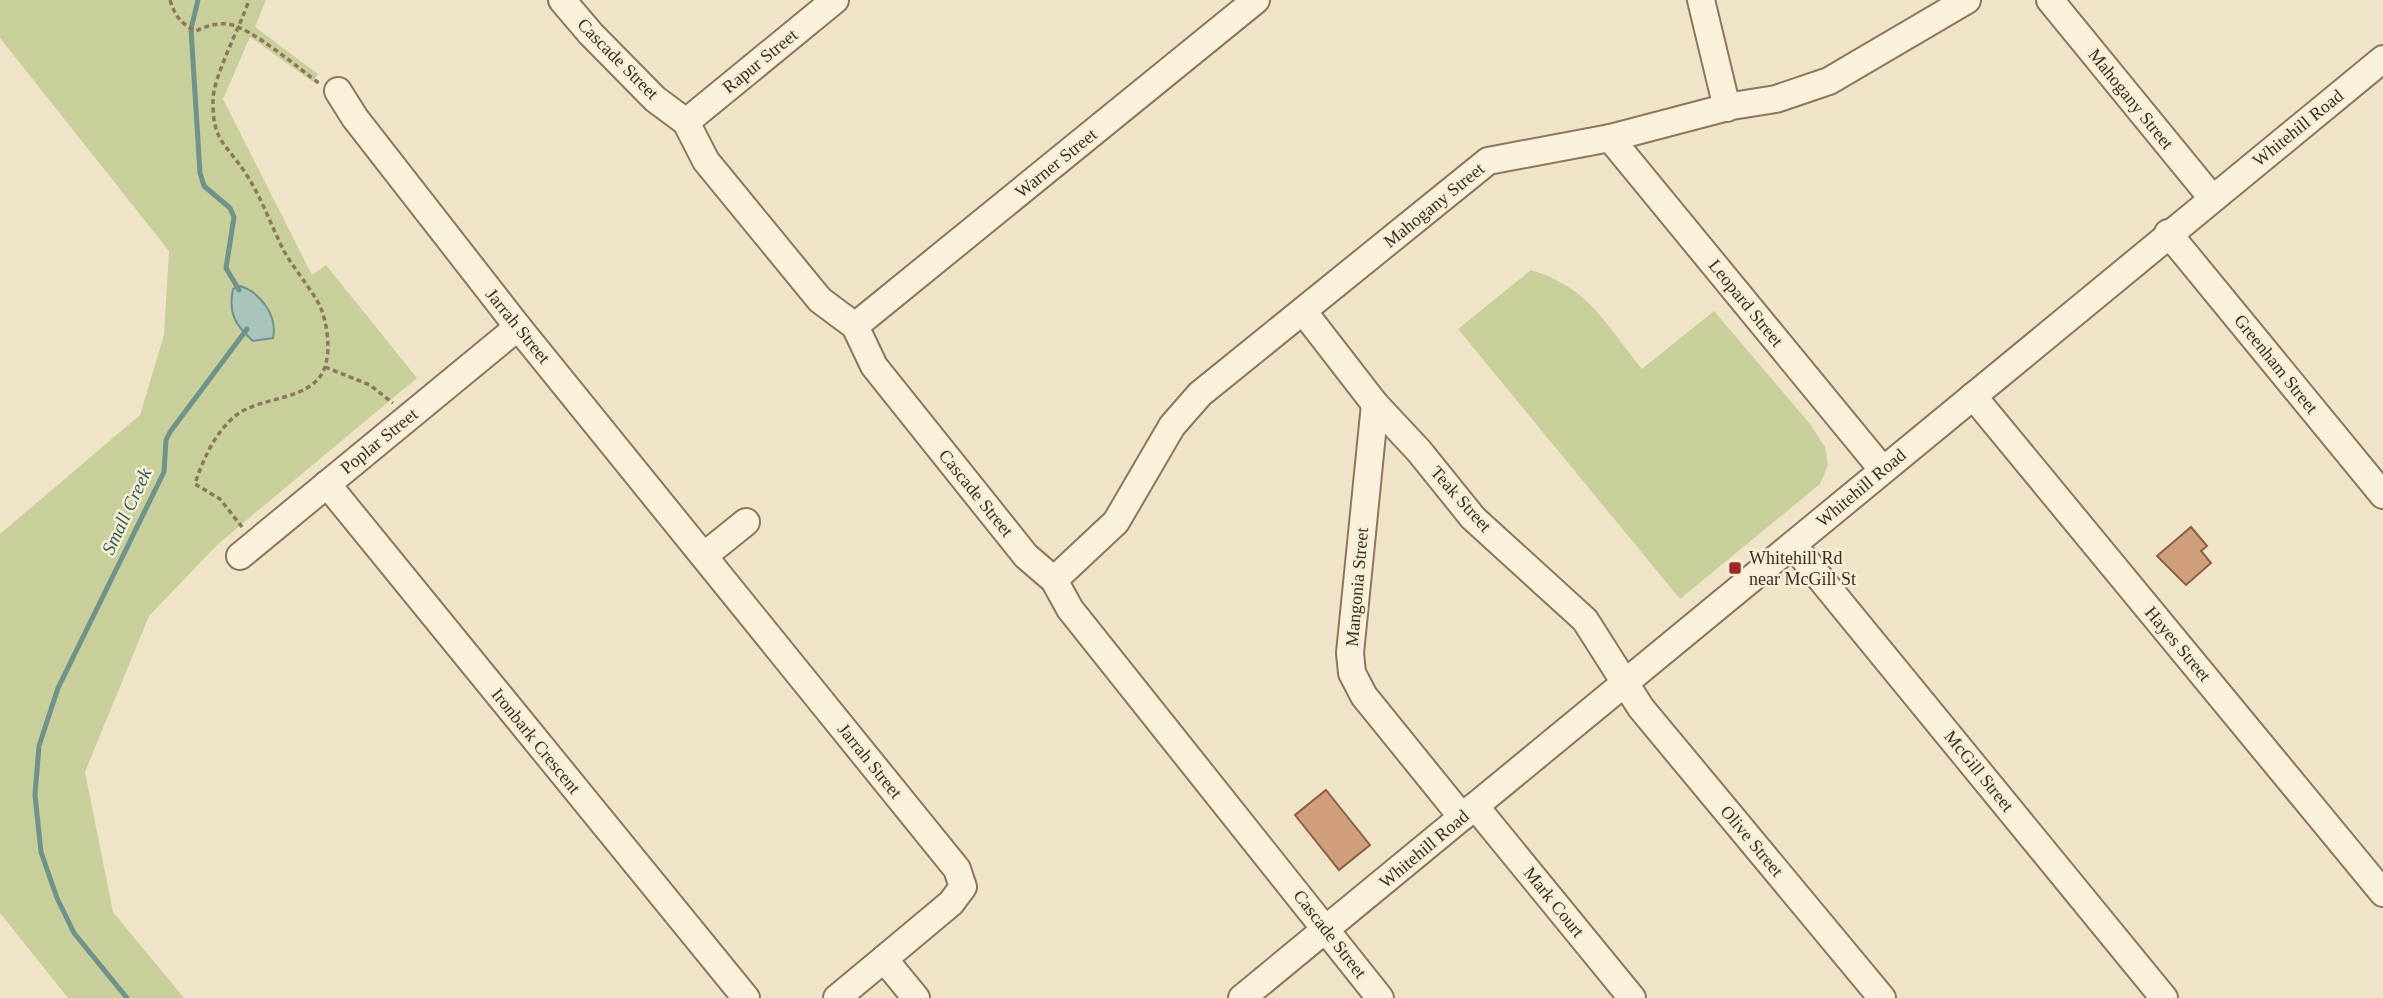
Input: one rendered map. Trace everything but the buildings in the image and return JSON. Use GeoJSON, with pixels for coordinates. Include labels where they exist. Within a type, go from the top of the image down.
{"type":"FeatureCollection","features":[{"type":"Feature","properties":{"kind":"street","name":"Cascade Street"},"geometry":{"type":"LineString","coordinates":[[562,0],[590,34],[646,90],[686,122],[706,161],[820,300],[855,326],[874,366],[1026,556],[1054,580],[1070,609],[1380,998]]}},
{"type":"Feature","properties":{"kind":"street","name":"Rapur Street"},"geometry":{"type":"LineString","coordinates":[[686,122],[835,0]]}},
{"type":"Feature","properties":{"kind":"street","name":"Warner Street"},"geometry":{"type":"LineString","coordinates":[[855,326],[1256,0]]}},
{"type":"Feature","properties":{"kind":"street"},"geometry":{"type":"LineString","coordinates":[[1701,0],[1727,107]]}},
{"type":"Feature","properties":{"kind":"street","name":"Mahogany Street"},"geometry":{"type":"LineString","coordinates":[[1054,580],[1116,522],[1172,426],[1200,394],[1488,161],[1610,138],[1727,107],[1776,99],[1829,81],[1967,0]]}},
{"type":"Feature","properties":{"kind":"street","name":"Mahogany Street"},"geometry":{"type":"LineString","coordinates":[[2050,0],[2212,198]]}},
{"type":"Feature","properties":{"kind":"street","name":"Whitehill Road"},"geometry":{"type":"LineString","coordinates":[[1242,998],[2168,233],[2383,59]]}},
{"type":"Feature","properties":{"kind":"street","name":"Jarrah Street"},"geometry":{"type":"LineString","coordinates":[[338,91],[355,118],[518,327],[957,869],[963,887],[951,903],[884,959]]}},
{"type":"Feature","properties":{"kind":"street","name":"Leopard Street"},"geometry":{"type":"LineString","coordinates":[[1610,138],[1882,469]]}},
{"type":"Feature","properties":{"kind":"street","name":"Greenham Street"},"geometry":{"type":"LineString","coordinates":[[2168,233],[2383,495]]}},
{"type":"Feature","properties":{"kind":"street","name":"Teak Street"},"geometry":{"type":"LineString","coordinates":[[1303,311],[1375,404],[1419,451],[1474,518],[1585,620],[1625,682]]}},
{"type":"Feature","properties":{"kind":"street","name":"Poplar Street"},"geometry":{"type":"LineString","coordinates":[[247,550],[518,327]]}},
{"type":"Feature","properties":{"kind":"street","name":"Hayes Street"},"geometry":{"type":"LineString","coordinates":[[1972,396],[2383,893]]}},
{"type":"Feature","properties":{"kind":"street","name":"Mangonia Street"},"geometry":{"type":"LineString","coordinates":[[1375,404],[1350,653],[1352,673],[1364,696],[1469,811]]}},
{"type":"Feature","properties":{"kind":"street","name":"Ironbark Crescent"},"geometry":{"type":"LineString","coordinates":[[327,484],[746,998]]}},
{"type":"Feature","properties":{"kind":"street"},"geometry":{"type":"LineString","coordinates":[[705,555],[746,522]]}},
{"type":"Feature","properties":{"kind":"street","name":"McGill Street"},"geometry":{"type":"LineString","coordinates":[[1793,545],[2164,998]]}},
{"type":"Feature","properties":{"kind":"street","name":"Olive Street"},"geometry":{"type":"LineString","coordinates":[[1625,682],[1641,708],[1882,998]]}},
{"type":"Feature","properties":{"kind":"street","name":"Mark Court"},"geometry":{"type":"LineString","coordinates":[[1469,811],[1632,998]]}},
{"type":"Feature","properties":{"kind":"street"},"geometry":{"type":"LineString","coordinates":[[837,998],[884,959],[916,998]]}},
{"type":"Feature","properties":{"kind":"path"},"geometry":{"type":"LineString","coordinates":[[170,0],[180,23],[196,31],[217,24],[231,24],[319,84],[338,91]]}},
{"type":"Feature","properties":{"kind":"path"},"geometry":{"type":"LineString","coordinates":[[247,550],[220,499],[195,484],[202,463],[219,434],[234,416],[252,405],[307,390],[325,367],[328,335],[319,305],[292,264],[246,173],[222,146],[214,120],[212,96],[249,0]]}},
{"type":"Feature","properties":{"kind":"path"},"geometry":{"type":"LineString","coordinates":[[325,367],[370,385],[408,418]]}},
{"type":"Feature","properties":{"kind":"green space"},"geometry":{"type":"Polygon","coordinates":[[[0,0],[266,0],[255,27],[318,74],[313,82],[250,37],[223,99],[312,275],[326,265],[417,378],[218,544],[149,616],[85,772],[113,912],[184,998],[68,998],[0,913],[0,534],[140,415],[164,335],[169,251],[0,38],[0,0]]]}},
{"type":"Feature","properties":{"kind":"green space"},"geometry":{"type":"Polygon","coordinates":[[[1531,270],[1568,286],[1582,297],[1595,309],[1642,369],[1714,311],[1810,424],[1825,447],[1828,465],[1820,484],[1680,599],[1458,329],[1531,270]]]}},
{"type":"Feature","properties":{"kind":"water"},"geometry":{"type":"Polygon","coordinates":[[[240,286],[261,299],[266,306],[273,321],[273,338],[253,341],[237,324],[231,305],[233,289],[240,286]]]}},
{"type":"Feature","properties":{"kind":"waterway","name":"Small Creek"},"geometry":{"type":"LineString","coordinates":[[198,0],[191,29],[200,173],[204,186],[230,208],[234,217],[226,268],[239,290]]}},
{"type":"Feature","properties":{"kind":"waterway","name":"Small Creek"},"geometry":{"type":"LineString","coordinates":[[127,998],[74,933],[57,898],[41,852],[35,795],[39,746],[58,688],[164,472],[166,440],[247,329]]}},
{"type":"Feature","properties":{"kind":"place","name":"Whitehill Rd near McGill St"},"geometry":{"type":"Point","coordinates":[1735,568]}}]}
